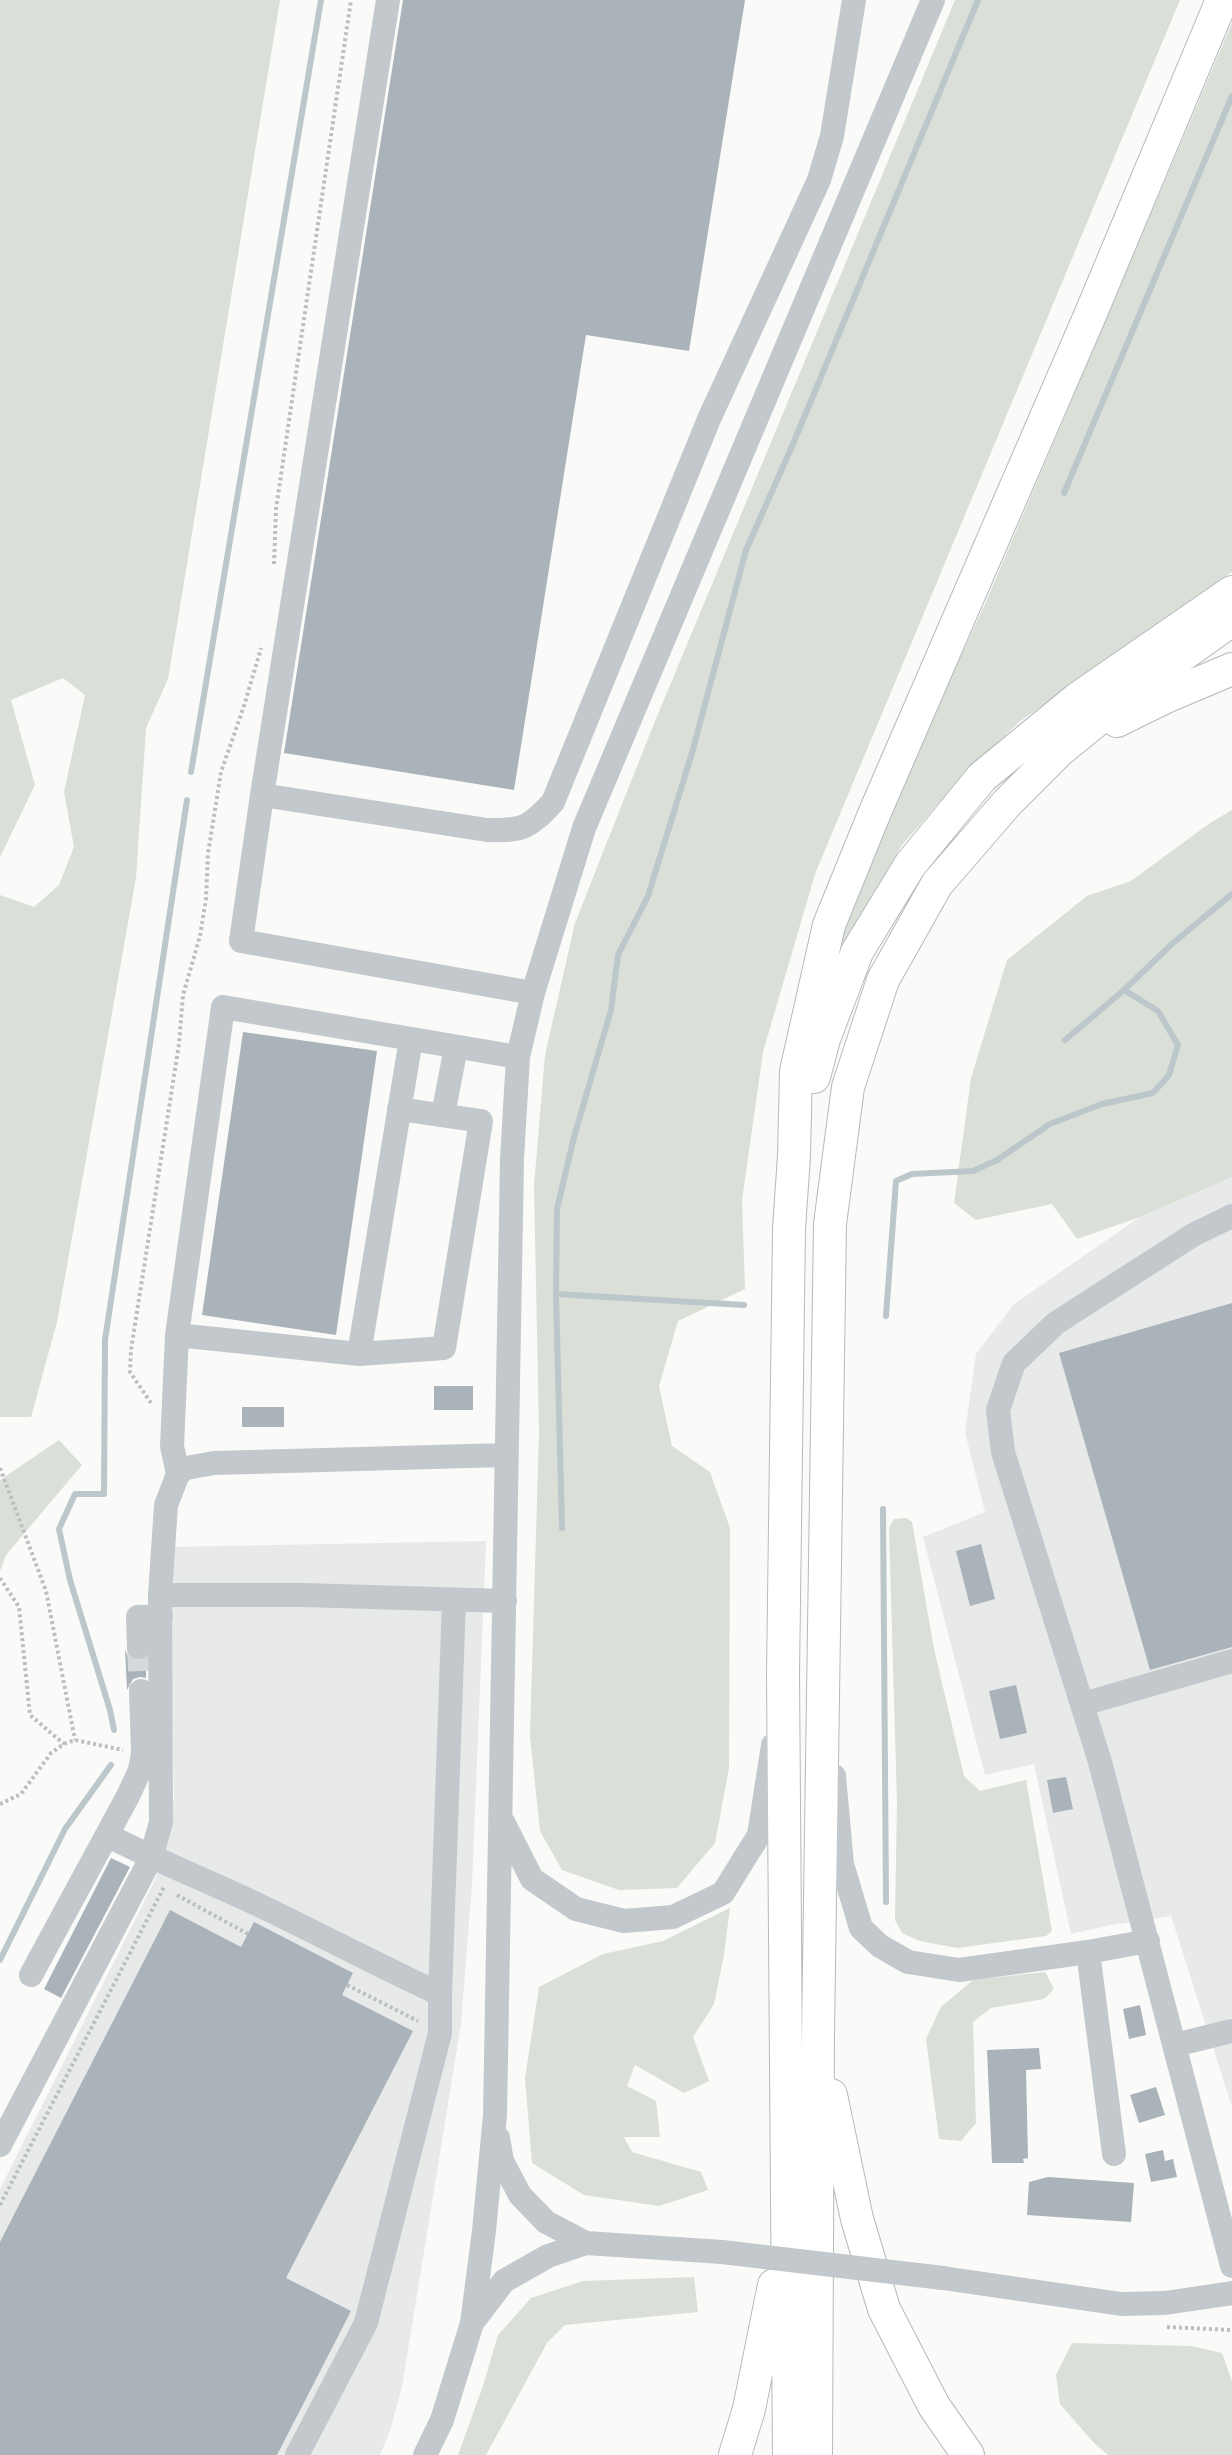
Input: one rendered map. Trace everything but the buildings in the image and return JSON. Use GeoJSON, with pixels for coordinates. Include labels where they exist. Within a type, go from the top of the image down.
{"type":"FeatureCollection","features":[{"type":"Feature","properties":{"kind":"main road"},"geometry":{"type":"LineString","coordinates":[[789,2455],[783,1674],[789,1229],[795,1156],[796,1071],[829,925],[875,812],[1095,303],[1222,0]]}},
{"type":"Feature","properties":{"kind":"main road"},"geometry":{"type":"LineString","coordinates":[[795,1156],[824,1039],[857,952],[910,865],[982,777],[1077,699],[1232,592]]}},
{"type":"Feature","properties":{"kind":"main road"},"geometry":{"type":"LineString","coordinates":[[816,2455],[818,2034],[830,1224],[848,1087],[883,980],[937,884],[1008,803],[1060,750],[1140,686],[1232,620]]}},
{"type":"Feature","properties":{"kind":"main road"},"geometry":{"type":"LineString","coordinates":[[1060,750],[1168,696],[1232,669]]}},
{"type":"Feature","properties":{"kind":"main road"},"geometry":{"type":"LineString","coordinates":[[818,2034],[857,2218],[884,2309],[934,2406],[968,2455]]}},
{"type":"Feature","properties":{"kind":"main road"},"geometry":{"type":"LineString","coordinates":[[735,2455],[748,2409],[786,2225]]}},
{"type":"Feature","properties":{"kind":"street"},"geometry":{"type":"LineString","coordinates":[[388,0],[241,941],[533,993]]}},
{"type":"Feature","properties":{"kind":"street"},"geometry":{"type":"LineString","coordinates":[[262,795],[487,830],[513,831],[534,822],[552,802],[709,419],[819,180],[832,136],[854,0]]}},
{"type":"Feature","properties":{"kind":"street"},"geometry":{"type":"LineString","coordinates":[[424,2455],[442,2420],[472,2323],[495,2115],[512,1159],[518,1057],[533,993],[584,828],[933,0]]}},
{"type":"Feature","properties":{"kind":"street"},"geometry":{"type":"LineString","coordinates":[[178,1474],[172,1446],[177,1335],[223,1007],[518,1057]]}},
{"type":"Feature","properties":{"kind":"street"},"geometry":{"type":"LineString","coordinates":[[359,1354],[411,1039]]}},
{"type":"Feature","properties":{"kind":"street"},"geometry":{"type":"LineString","coordinates":[[442,1115],[456,1047]]}},
{"type":"Feature","properties":{"kind":"street"},"geometry":{"type":"LineString","coordinates":[[177,1335],[359,1354],[444,1348],[481,1122],[399,1108]]}},
{"type":"Feature","properties":{"kind":"street"},"geometry":{"type":"LineString","coordinates":[[1232,1216],[1193,1234],[1056,1323],[1014,1363],[998,1410],[1003,1452],[1083,1704],[1148,1941],[1232,2266]]}},
{"type":"Feature","properties":{"kind":"street"},"geometry":{"type":"LineString","coordinates":[[0,2145],[151,1858],[162,1822],[160,1605],[166,1505],[178,1474],[186,1468],[214,1463],[506,1455]]}},
{"type":"Feature","properties":{"kind":"street"},"geometry":{"type":"LineString","coordinates":[[139,1647],[138,1617],[160,1605],[303,1594],[505,1601]]}},
{"type":"Feature","properties":{"kind":"street"},"geometry":{"type":"LineString","coordinates":[[297,2455],[366,2323],[440,2033],[454,1600]]}},
{"type":"Feature","properties":{"kind":"street"},"geometry":{"type":"LineString","coordinates":[[1083,1704],[1232,1661]]}},
{"type":"Feature","properties":{"kind":"street"},"geometry":{"type":"LineString","coordinates":[[824,1662],[842,1864],[861,1928],[880,1946],[908,1962],[959,1970],[1148,1941]]}},
{"type":"Feature","properties":{"kind":"street"},"geometry":{"type":"LineString","coordinates":[[502,1820],[532,1879],[576,1909],[624,1922],[673,1917],[723,1893],[759,1835],[783,1674]]}},
{"type":"Feature","properties":{"kind":"street"},"geometry":{"type":"LineString","coordinates":[[31,1975],[140,1770],[143,1753],[141,1691]]}},
{"type":"Feature","properties":{"kind":"street"},"geometry":{"type":"LineString","coordinates":[[107,1835],[151,1858],[180,1868],[250,1901],[440,1994]]}},
{"type":"Feature","properties":{"kind":"street"},"geometry":{"type":"LineString","coordinates":[[1088,1952],[1114,2154]]}},
{"type":"Feature","properties":{"kind":"street"},"geometry":{"type":"LineString","coordinates":[[1175,2045],[1232,2031]]}},
{"type":"Feature","properties":{"kind":"street"},"geometry":{"type":"LineString","coordinates":[[495,2115],[502,2161],[520,2195],[546,2222],[586,2243]]}},
{"type":"Feature","properties":{"kind":"street"},"geometry":{"type":"LineString","coordinates":[[472,2323],[504,2281],[548,2256],[586,2243],[722,2252],[943,2278],[1121,2304],[1165,2303],[1232,2293]]}},
{"type":"Feature","properties":{"kind":"path"},"geometry":{"type":"LineString","coordinates":[[274,567],[276,509],[351,0]]}},
{"type":"Feature","properties":{"kind":"path"},"geometry":{"type":"LineString","coordinates":[[173,1425],[146,1398],[130,1372],[131,1350],[179,1044],[183,995],[200,936],[206,899],[208,854],[221,772],[244,706],[263,640]]}},
{"type":"Feature","properties":{"kind":"path"},"geometry":{"type":"LineString","coordinates":[[0,1468],[46,1591],[75,1740]]}},
{"type":"Feature","properties":{"kind":"path"},"geometry":{"type":"LineString","coordinates":[[0,1578],[19,1607],[30,1715],[64,1744]]}},
{"type":"Feature","properties":{"kind":"path"},"geometry":{"type":"LineString","coordinates":[[0,1804],[21,1794],[51,1753],[75,1740],[143,1753]]}},
{"type":"Feature","properties":{"kind":"path"},"geometry":{"type":"LineString","coordinates":[[0,2205],[164,1887],[248,1934]]}},
{"type":"Feature","properties":{"kind":"path"},"geometry":{"type":"LineString","coordinates":[[347,1985],[440,2033]]}},
{"type":"Feature","properties":{"kind":"shaded area"},"geometry":{"type":"Polygon","coordinates":[[[0,0],[280,0],[168,679],[146,728],[136,878],[57,1322],[31,1417],[0,1417],[0,895],[34,907],[59,885],[74,847],[64,792],[85,695],[63,678],[11,700],[35,785],[0,857],[0,0]]]}},
{"type":"Feature","properties":{"kind":"shaded area"},"geometry":{"type":"Polygon","coordinates":[[[955,0],[1180,0],[815,874],[763,1052],[742,1200],[745,1289],[678,1321],[659,1386],[672,1446],[710,1472],[730,1528],[729,1768],[715,1843],[677,1888],[619,1890],[562,1870],[540,1831],[530,1736],[539,1432],[534,1185],[545,1055],[575,923],[653,726],[955,0]]]}},
{"type":"Feature","properties":{"kind":"shaded area"},"geometry":{"type":"Polygon","coordinates":[[[1232,23],[1232,572],[1019,722],[957,782],[902,845],[826,975],[866,861],[985,604],[1232,23]]]}},
{"type":"Feature","properties":{"kind":"shaded area"},"geometry":{"type":"Polygon","coordinates":[[[1232,810],[1232,1177],[1140,1217],[1077,1239],[1052,1204],[976,1220],[954,1203],[971,1078],[1007,960],[1087,896],[1131,881],[1210,823],[1232,810]]]}},
{"type":"Feature","properties":{"kind":"shaded area"},"geometry":{"type":"Polygon","coordinates":[[[1232,1177],[1232,2107],[1171,1916],[1071,1934],[1034,1764],[985,1775],[923,1537],[985,1512],[965,1432],[976,1354],[1014,1304],[1140,1217],[1232,1177]]]}},
{"type":"Feature","properties":{"kind":"shaded area"},"geometry":{"type":"Polygon","coordinates":[[[59,1440],[82,1465],[6,1555],[0,1571],[0,1480],[59,1440]]]}},
{"type":"Feature","properties":{"kind":"shaded area"},"geometry":{"type":"Polygon","coordinates":[[[906,1518],[912,1522],[934,1649],[964,1776],[980,1791],[1026,1780],[1052,1931],[1046,1936],[957,1948],[920,1941],[902,1933],[895,1920],[897,1802],[889,1528],[894,1519],[906,1518]]]}},
{"type":"Feature","properties":{"kind":"shaded area"},"geometry":{"type":"Polygon","coordinates":[[[486,1541],[472,1885],[461,2024],[402,2387],[390,2431],[380,2455],[0,2455],[0,2189],[154,1882],[167,1846],[174,1798],[169,1547],[486,1541]]]}},
{"type":"Feature","properties":{"kind":"shaded area"},"geometry":{"type":"Polygon","coordinates":[[[730,1908],[724,1955],[714,2004],[693,2037],[709,2081],[684,2093],[635,2065],[627,2086],[656,2101],[660,2137],[624,2137],[632,2152],[701,2172],[708,2190],[659,2206],[584,2195],[532,2163],[525,2078],[539,1987],[603,1954],[663,1941],[730,1908]]]}},
{"type":"Feature","properties":{"kind":"shaded area"},"geometry":{"type":"Polygon","coordinates":[[[1045,1972],[1054,1989],[1044,1999],[991,2008],[973,2022],[976,2123],[961,2141],[939,2139],[926,2039],[941,2007],[973,1980],[1045,1972]]]}},
{"type":"Feature","properties":{"kind":"shaded area"},"geometry":{"type":"Polygon","coordinates":[[[694,2277],[698,2312],[565,2325],[547,2343],[486,2455],[458,2455],[483,2386],[498,2335],[531,2298],[583,2281],[694,2277]]]}},
{"type":"Feature","properties":{"kind":"shaded area"},"geometry":{"type":"Polygon","coordinates":[[[1072,2343],[1191,2346],[1222,2353],[1232,2381],[1232,2455],[1108,2455],[1094,2443],[1060,2404],[1056,2375],[1072,2343]]]}},
{"type":"Feature","properties":{"kind":"waterway"},"geometry":{"type":"LineString","coordinates":[[191,772],[321,0]]}},
{"type":"Feature","properties":{"kind":"waterway"},"geometry":{"type":"LineString","coordinates":[[562,1528],[556,1294],[557,1209],[574,1137],[611,1010],[618,955],[648,896],[692,753],[746,550],[793,444],[978,0]]}},
{"type":"Feature","properties":{"kind":"waterway"},"geometry":{"type":"LineString","coordinates":[[1064,493],[1232,96]]}},
{"type":"Feature","properties":{"kind":"waterway"},"geometry":{"type":"LineString","coordinates":[[114,1730],[70,1580],[59,1529],[75,1494],[104,1494],[105,1340],[187,800]]}},
{"type":"Feature","properties":{"kind":"waterway"},"geometry":{"type":"LineString","coordinates":[[886,1316],[896,1181],[912,1174],[973,1171],[997,1160],[1050,1124],[1102,1104],[1153,1093],[1169,1075],[1178,1045],[1158,1011],[1124,990],[1173,943],[1232,894]]}},
{"type":"Feature","properties":{"kind":"waterway"},"geometry":{"type":"LineString","coordinates":[[1065,1040],[1124,990]]}},
{"type":"Feature","properties":{"kind":"waterway"},"geometry":{"type":"LineString","coordinates":[[556,1294],[744,1305]]}},
{"type":"Feature","properties":{"kind":"waterway"},"geometry":{"type":"LineString","coordinates":[[883,1509],[886,1902]]}},
{"type":"Feature","properties":{"kind":"waterway"},"geometry":{"type":"LineString","coordinates":[[0,1960],[65,1829],[111,1765]]}},
{"type":"Feature","properties":{"kind":"tunnel"},"geometry":{"type":"LineString","coordinates":[[139,1647],[141,1691]]}}]}
